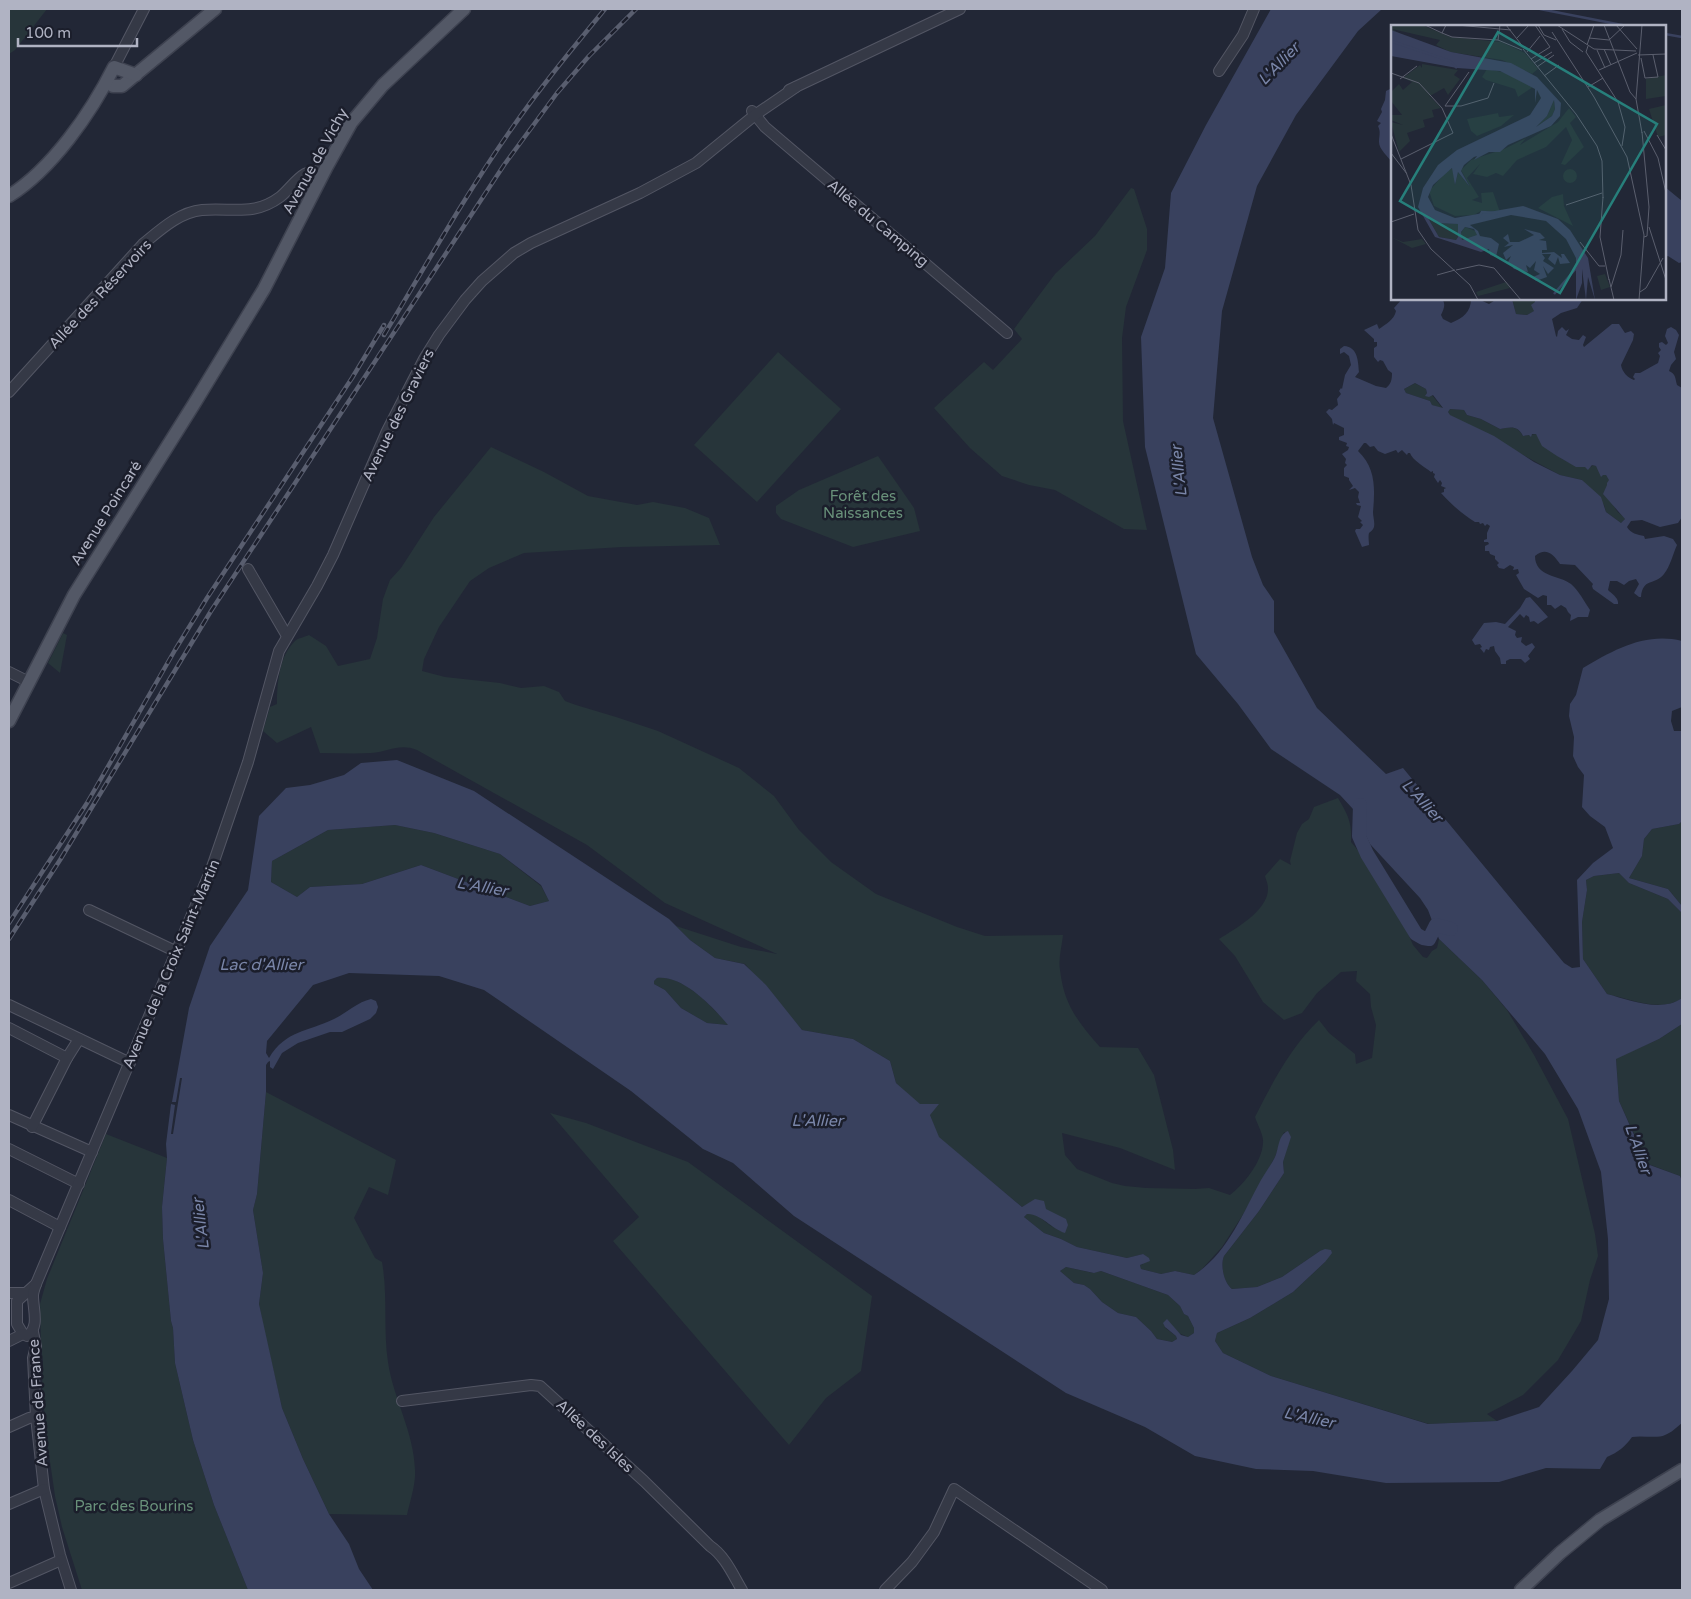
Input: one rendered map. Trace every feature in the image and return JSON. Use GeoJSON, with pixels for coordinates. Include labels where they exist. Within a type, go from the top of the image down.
{"type":"FeatureCollection","features":[{"type":"Feature","properties":{"kind":"main road"},"geometry":{"type":"LineString","coordinates":[[107,82],[113,86],[122,86],[215,9]]}},
{"type":"Feature","properties":{"kind":"main road","name":"Avenue de Vichy"},"geometry":{"type":"LineString","coordinates":[[241,328],[264,289],[324,173],[352,124],[383,85],[464,9]]}},
{"type":"Feature","properties":{"kind":"main road"},"geometry":{"type":"LineString","coordinates":[[9,196],[36,175],[91,110],[114,68],[136,75]]}},
{"type":"Feature","properties":{"kind":"main road","name":"Avenue Poincaré"},"geometry":{"type":"LineString","coordinates":[[9,721],[86,574],[241,328]]}},
{"type":"Feature","properties":{"kind":"main road"},"geometry":{"type":"LineString","coordinates":[[1521,1590],[1566,1548],[1600,1520],[1682,1470]]}},
{"type":"Feature","properties":{"kind":"main road"},"geometry":{"type":"LineString","coordinates":[[1529,1590],[1537,1577]]}},
{"type":"Feature","properties":{"kind":"street"},"geometry":{"type":"LineString","coordinates":[[114,68],[144,9]]}},
{"type":"Feature","properties":{"kind":"street","name":"Avenue des Graviers"},"geometry":{"type":"LineString","coordinates":[[287,636],[318,586],[386,431],[417,372],[439,335],[465,300],[497,267],[531,243],[640,193],[663,180],[692,160],[770,98],[796,88],[960,9]]}},
{"type":"Feature","properties":{"kind":"street"},"geometry":{"type":"LineString","coordinates":[[1219,71],[1243,35],[1254,9]]}},
{"type":"Feature","properties":{"kind":"street","name":"Allée du Camping"},"geometry":{"type":"LineString","coordinates":[[753,113],[765,127],[1007,333]]}},
{"type":"Feature","properties":{"kind":"street","name":"Allée des Réservoirs"},"geometry":{"type":"LineString","coordinates":[[9,392],[143,244],[179,217],[201,210],[250,210],[265,206],[280,197],[301,176],[312,171],[324,173]]}},
{"type":"Feature","properties":{"kind":"street"},"geometry":{"type":"LineString","coordinates":[[248,569],[287,636]]}},
{"type":"Feature","properties":{"kind":"street","name":"Avenue de la Croix Saint-Martin"},"geometry":{"type":"LineString","coordinates":[[17,1324],[17,1301],[36,1284],[212,867],[229,822],[279,651],[287,636]]}},
{"type":"Feature","properties":{"kind":"street"},"geometry":{"type":"LineString","coordinates":[[9,672],[29,682]]}},
{"type":"Feature","properties":{"kind":"street"},"geometry":{"type":"LineString","coordinates":[[89,910],[177,952]]}},
{"type":"Feature","properties":{"kind":"street"},"geometry":{"type":"LineString","coordinates":[[9,1005],[130,1063]]}},
{"type":"Feature","properties":{"kind":"street"},"geometry":{"type":"LineString","coordinates":[[9,1028],[67,1058]]}},
{"type":"Feature","properties":{"kind":"street"},"geometry":{"type":"LineString","coordinates":[[32,1126],[67,1058],[79,1039]]}},
{"type":"Feature","properties":{"kind":"street"},"geometry":{"type":"LineString","coordinates":[[9,1115],[92,1152]]}},
{"type":"Feature","properties":{"kind":"street"},"geometry":{"type":"LineString","coordinates":[[9,1148],[78,1184]]}},
{"type":"Feature","properties":{"kind":"street"},"geometry":{"type":"LineString","coordinates":[[9,1200],[60,1227]]}},
{"type":"Feature","properties":{"kind":"street"},"geometry":{"type":"LineString","coordinates":[[9,1293],[27,1294]]}},
{"type":"Feature","properties":{"kind":"street","name":"Avenue de France"},"geometry":{"type":"LineString","coordinates":[[27,1294],[35,1304],[35,1326],[33,1332],[36,1346],[33,1354],[36,1417],[44,1489],[71,1590]]}},
{"type":"Feature","properties":{"kind":"street"},"geometry":{"type":"LineString","coordinates":[[17,1324],[23,1334]]}},
{"type":"Feature","properties":{"kind":"street"},"geometry":{"type":"LineString","coordinates":[[9,1341],[17,1324]]}},
{"type":"Feature","properties":{"kind":"street"},"geometry":{"type":"LineString","coordinates":[[9,1341],[23,1334],[27,1336],[33,1332]]}},
{"type":"Feature","properties":{"kind":"street","name":"Allée des Isles"},"geometry":{"type":"LineString","coordinates":[[402,1401],[531,1385],[540,1386],[716,1550],[727,1564],[742,1590]]}},
{"type":"Feature","properties":{"kind":"street"},"geometry":{"type":"LineString","coordinates":[[9,1427],[36,1417]]}},
{"type":"Feature","properties":{"kind":"street"},"geometry":{"type":"LineString","coordinates":[[9,1504],[44,1489]]}},
{"type":"Feature","properties":{"kind":"street"},"geometry":{"type":"LineString","coordinates":[[884,1590],[912,1562],[934,1532],[954,1489],[1102,1590]]}},
{"type":"Feature","properties":{"kind":"street"},"geometry":{"type":"LineString","coordinates":[[9,1583],[62,1560]]}},
{"type":"Feature","properties":{"kind":"green space"},"geometry":{"type":"Polygon","coordinates":[[[9,9],[47,9],[15,50],[9,54],[9,9]]]}},
{"type":"Feature","properties":{"kind":"green space"},"geometry":{"type":"Polygon","coordinates":[[[1131,188],[1134,189],[1147,229],[1147,250],[1126,307],[1122,338],[1123,421],[1147,530],[1124,529],[1055,490],[1029,485],[1002,476],[970,448],[934,408],[984,362],[993,370],[1022,339],[1014,329],[1055,274],[1095,236],[1131,188]]]}},
{"type":"Feature","properties":{"kind":"green space"},"geometry":{"type":"Polygon","coordinates":[[[1512,300],[1535,300],[1535,311],[1527,315],[1516,314],[1512,300]]]}},
{"type":"Feature","properties":{"kind":"green space"},"geometry":{"type":"Polygon","coordinates":[[[778,352],[841,409],[757,502],[694,445],[778,352]]]}},
{"type":"Feature","properties":{"kind":"green space"},"geometry":{"type":"Polygon","coordinates":[[[1415,383],[1426,389],[1426,395],[1432,395],[1443,409],[1432,405],[1430,401],[1406,393],[1404,389],[1415,383]]]}},
{"type":"Feature","properties":{"kind":"green space"},"geometry":{"type":"Polygon","coordinates":[[[1449,409],[1464,410],[1467,415],[1481,419],[1500,429],[1516,428],[1523,436],[1536,434],[1554,453],[1566,461],[1581,466],[1596,466],[1610,480],[1609,492],[1611,500],[1617,511],[1625,519],[1621,523],[1606,512],[1604,505],[1582,480],[1560,475],[1449,415],[1449,409]]]}},
{"type":"Feature","properties":{"kind":"green space"},"geometry":{"type":"Polygon","coordinates":[[[491,447],[544,472],[588,496],[637,505],[653,502],[685,508],[709,518],[720,545],[622,547],[524,553],[489,568],[470,581],[439,627],[424,659],[422,671],[445,677],[500,683],[521,688],[544,686],[559,692],[565,701],[658,731],[739,768],[774,796],[799,830],[831,862],[876,894],[957,927],[985,936],[1063,935],[1060,957],[1062,982],[1073,1012],[1100,1047],[1138,1048],[1154,1075],[1173,1150],[1175,1170],[1120,1148],[1062,1133],[1065,1155],[1077,1169],[1112,1183],[1125,1186],[1209,1188],[1230,1195],[1241,1185],[1256,1165],[1262,1150],[1263,1140],[1255,1117],[1261,1104],[1291,1054],[1319,1020],[1329,1033],[1355,1054],[1356,1064],[1372,1058],[1376,1025],[1370,994],[1356,981],[1357,971],[1341,972],[1317,993],[1302,1013],[1284,1020],[1263,1002],[1235,956],[1219,939],[1250,918],[1263,904],[1268,888],[1265,876],[1280,859],[1291,865],[1290,861],[1297,833],[1302,824],[1309,819],[1314,807],[1338,798],[1349,819],[1351,842],[1376,872],[1396,906],[1413,945],[1423,957],[1427,958],[1437,948],[1439,939],[1482,980],[1507,1010],[1534,1055],[1568,1119],[1595,1234],[1598,1256],[1590,1280],[1581,1321],[1558,1360],[1523,1395],[1487,1414],[1497,1421],[1429,1424],[1271,1376],[1223,1353],[1215,1341],[1217,1333],[1250,1318],[1293,1292],[1325,1262],[1320,1251],[1282,1277],[1257,1287],[1232,1289],[1225,1278],[1222,1264],[1224,1256],[1259,1211],[1284,1173],[1283,1162],[1290,1137],[1284,1132],[1275,1157],[1244,1213],[1222,1247],[1194,1275],[1175,1271],[1161,1274],[1141,1269],[1140,1265],[1143,1264],[1143,1254],[1127,1258],[1077,1247],[1044,1233],[1024,1217],[1027,1214],[1034,1213],[1056,1230],[1026,1205],[1022,1207],[938,1137],[930,1115],[896,1083],[890,1061],[853,1039],[802,1030],[745,964],[715,958],[690,940],[676,926],[741,947],[777,954],[665,903],[587,845],[417,750],[405,747],[371,753],[320,753],[311,727],[277,743],[263,731],[270,707],[277,704],[282,662],[290,647],[296,640],[309,635],[326,646],[338,666],[370,659],[377,638],[383,599],[390,580],[401,568],[434,517],[491,447]]]}},
{"type":"Feature","properties":{"kind":"green space","name":"Forêt des Naissances"},"geometry":{"type":"Polygon","coordinates":[[[878,456],[914,508],[920,531],[853,547],[781,519],[776,513],[776,506],[799,490],[878,456]]]}},
{"type":"Feature","properties":{"kind":"green space"},"geometry":{"type":"Polygon","coordinates":[[[63,633],[67,635],[60,673],[48,663],[63,633]]]}},
{"type":"Feature","properties":{"kind":"green space"},"geometry":{"type":"Polygon","coordinates":[[[1682,821],[1682,906],[1668,889],[1629,878],[1642,856],[1644,839],[1652,829],[1679,824],[1682,821]]]}},
{"type":"Feature","properties":{"kind":"green space"},"geometry":{"type":"Polygon","coordinates":[[[395,825],[434,833],[500,854],[541,886],[549,901],[530,906],[421,865],[362,884],[310,887],[297,897],[271,882],[272,861],[328,830],[395,825]]]}},
{"type":"Feature","properties":{"kind":"green space"},"geometry":{"type":"Polygon","coordinates":[[[1619,873],[1629,883],[1668,899],[1682,913],[1682,998],[1674,1002],[1655,1005],[1645,1004],[1607,994],[1583,959],[1582,922],[1587,890],[1586,880],[1594,876],[1619,873]]]}},
{"type":"Feature","properties":{"kind":"green space"},"geometry":{"type":"Polygon","coordinates":[[[657,978],[667,978],[688,987],[729,1025],[707,1023],[681,1008],[665,990],[654,984],[657,978]]]}},
{"type":"Feature","properties":{"kind":"green space"},"geometry":{"type":"Polygon","coordinates":[[[1682,1024],[1682,1181],[1680,1176],[1648,1164],[1619,1101],[1616,1058],[1659,1039],[1682,1024]]]}},
{"type":"Feature","properties":{"kind":"green space"},"geometry":{"type":"Polygon","coordinates":[[[266,1092],[396,1160],[388,1195],[369,1187],[354,1218],[375,1258],[382,1262],[388,1362],[414,1456],[415,1481],[407,1515],[329,1514],[282,1408],[259,1304],[263,1273],[253,1210],[257,1194],[266,1092]]]}},
{"type":"Feature","properties":{"kind":"green space"},"geometry":{"type":"Polygon","coordinates":[[[550,1113],[586,1123],[688,1162],[872,1296],[861,1371],[826,1398],[789,1445],[613,1241],[639,1217],[550,1113]]]}},
{"type":"Feature","properties":{"kind":"green space","name":"Parc des Bourins"},"geometry":{"type":"Polygon","coordinates":[[[106,1134],[167,1158],[162,1207],[163,1239],[175,1363],[193,1440],[214,1505],[248,1590],[82,1590],[62,1527],[55,1496],[47,1441],[42,1388],[43,1361],[40,1304],[47,1279],[106,1134]]]}},
{"type":"Feature","properties":{"kind":"green space"},"geometry":{"type":"Polygon","coordinates":[[[1066,1267],[1093,1273],[1101,1271],[1168,1295],[1180,1306],[1184,1314],[1188,1316],[1194,1328],[1194,1333],[1188,1337],[1164,1327],[1176,1336],[1177,1339],[1172,1342],[1157,1339],[1136,1317],[1118,1313],[1102,1302],[1090,1289],[1084,1285],[1074,1283],[1060,1271],[1066,1267]]]}},
{"type":"Feature","properties":{"kind":"water","name":"L'Allier"},"geometry":{"type":"Polygon","coordinates":[[[1271,9],[1382,9],[1358,31],[1296,115],[1257,186],[1222,311],[1213,418],[1252,557],[1263,585],[1274,601],[1274,632],[1317,708],[1386,774],[1403,768],[1564,963],[1572,968],[1580,967],[1577,880],[1593,863],[1613,848],[1605,827],[1590,816],[1582,807],[1584,775],[1573,756],[1574,737],[1569,716],[1570,704],[1576,695],[1583,668],[1595,661],[1630,644],[1643,641],[1668,639],[1682,641],[1682,707],[1672,711],[1671,721],[1674,731],[1682,731],[1682,821],[1679,824],[1652,829],[1644,839],[1642,856],[1629,878],[1668,889],[1682,906],[1682,913],[1668,899],[1629,883],[1619,873],[1594,876],[1586,880],[1587,890],[1582,922],[1583,959],[1607,994],[1635,1002],[1655,1005],[1665,1005],[1682,998],[1682,1024],[1659,1039],[1616,1059],[1619,1101],[1647,1164],[1680,1176],[1682,1181],[1682,1423],[1662,1436],[1632,1437],[1621,1449],[1607,1457],[1600,1469],[1546,1468],[1499,1482],[1386,1483],[1313,1471],[1256,1469],[1195,1456],[1145,1427],[1066,1393],[794,1216],[733,1163],[703,1149],[631,1091],[484,990],[439,976],[349,973],[313,985],[267,1041],[266,1053],[269,1058],[290,1037],[334,1019],[366,1000],[376,1001],[378,1007],[376,1013],[370,1019],[342,1032],[330,1032],[298,1043],[282,1053],[273,1069],[270,1067],[270,1061],[266,1065],[266,1092],[257,1194],[253,1210],[263,1273],[259,1304],[282,1408],[329,1514],[349,1544],[359,1569],[373,1590],[248,1590],[214,1505],[193,1440],[175,1363],[163,1239],[162,1207],[171,1104],[175,1105],[171,1134],[173,1134],[182,1078],[180,1078],[176,1102],[172,1102],[189,1008],[210,946],[248,890],[259,816],[286,788],[310,785],[344,775],[361,763],[397,760],[474,791],[669,919],[690,940],[715,958],[744,964],[766,985],[802,1030],[853,1039],[890,1061],[896,1083],[920,1104],[939,1104],[930,1115],[939,1137],[1022,1207],[1035,1199],[1044,1201],[1046,1209],[1066,1219],[1068,1225],[1065,1233],[1032,1214],[1027,1214],[1024,1217],[1044,1233],[1077,1247],[1127,1258],[1143,1254],[1150,1261],[1140,1265],[1141,1269],[1161,1274],[1175,1271],[1194,1275],[1216,1256],[1233,1232],[1275,1157],[1282,1135],[1288,1131],[1291,1137],[1283,1162],[1284,1173],[1259,1211],[1224,1256],[1222,1264],[1225,1278],[1232,1289],[1257,1287],[1282,1277],[1320,1251],[1325,1249],[1331,1250],[1332,1253],[1293,1292],[1250,1318],[1217,1333],[1215,1341],[1223,1353],[1271,1376],[1428,1424],[1497,1421],[1539,1407],[1598,1340],[1609,1299],[1608,1239],[1601,1172],[1578,1109],[1545,1054],[1482,980],[1439,939],[1428,910],[1420,898],[1370,844],[1353,809],[1340,795],[1271,749],[1238,704],[1196,654],[1145,447],[1141,337],[1165,268],[1171,193],[1206,125],[1271,9]],[[395,825],[328,830],[272,861],[271,882],[297,897],[310,887],[362,884],[421,865],[530,906],[549,901],[541,885],[500,854],[434,833],[395,825]],[[657,978],[654,984],[665,990],[681,1008],[707,1023],[728,1025],[706,1001],[687,987],[667,978],[657,978]],[[1066,1267],[1060,1271],[1074,1283],[1084,1285],[1090,1289],[1102,1302],[1118,1313],[1136,1317],[1157,1339],[1172,1342],[1177,1339],[1163,1323],[1167,1319],[1181,1335],[1188,1337],[1194,1333],[1194,1328],[1188,1316],[1184,1314],[1180,1306],[1168,1295],[1101,1271],[1094,1273],[1066,1267]]]}},
{"type":"Feature","properties":{"kind":"water"},"geometry":{"type":"Polygon","coordinates":[[[1391,85],[1391,161],[1379,145],[1380,132],[1378,126],[1381,123],[1377,121],[1382,112],[1381,109],[1386,91],[1390,89],[1391,85]]]}},
{"type":"Feature","properties":{"kind":"water"},"geometry":{"type":"Polygon","coordinates":[[[1666,188],[1682,201],[1682,262],[1679,263],[1666,257],[1666,188]]]}},
{"type":"Feature","properties":{"kind":"water"},"geometry":{"type":"Polygon","coordinates":[[[1401,300],[1442,300],[1444,307],[1441,315],[1443,319],[1451,323],[1468,311],[1471,300],[1480,300],[1489,304],[1495,300],[1512,300],[1516,314],[1527,315],[1534,311],[1531,305],[1535,300],[1582,300],[1577,308],[1561,313],[1552,319],[1556,336],[1562,327],[1566,331],[1569,329],[1566,335],[1572,339],[1579,340],[1583,335],[1586,337],[1584,347],[1612,324],[1619,324],[1625,333],[1631,331],[1634,334],[1621,365],[1626,374],[1634,380],[1635,373],[1640,373],[1658,363],[1660,356],[1658,353],[1661,350],[1659,343],[1662,342],[1666,345],[1668,343],[1665,336],[1667,329],[1671,327],[1676,330],[1679,335],[1674,352],[1676,359],[1669,371],[1674,375],[1677,385],[1682,388],[1682,517],[1678,523],[1660,527],[1642,520],[1631,521],[1627,527],[1632,532],[1644,536],[1645,539],[1664,536],[1673,539],[1677,545],[1666,571],[1661,578],[1644,587],[1641,597],[1634,593],[1639,584],[1636,579],[1624,585],[1617,581],[1610,581],[1608,590],[1615,596],[1618,602],[1618,604],[1614,604],[1593,589],[1593,584],[1575,565],[1560,564],[1549,553],[1539,553],[1535,556],[1539,568],[1543,572],[1571,584],[1590,610],[1588,617],[1578,617],[1570,621],[1571,615],[1566,608],[1561,605],[1555,609],[1551,605],[1547,605],[1547,596],[1543,595],[1538,598],[1524,589],[1516,575],[1519,573],[1518,569],[1513,570],[1514,567],[1510,565],[1504,569],[1499,568],[1497,565],[1499,563],[1495,556],[1490,554],[1489,551],[1485,551],[1485,546],[1489,544],[1484,542],[1484,540],[1487,539],[1490,526],[1475,522],[1449,501],[1441,493],[1446,488],[1441,486],[1440,480],[1438,483],[1433,471],[1431,472],[1419,463],[1410,453],[1407,455],[1402,450],[1398,453],[1396,450],[1385,454],[1366,443],[1358,451],[1368,464],[1373,479],[1374,525],[1369,533],[1369,545],[1362,547],[1355,531],[1363,525],[1358,517],[1361,506],[1356,503],[1360,503],[1359,492],[1355,488],[1349,490],[1353,486],[1349,478],[1344,476],[1344,468],[1347,465],[1345,463],[1346,459],[1342,454],[1349,447],[1346,446],[1347,443],[1339,440],[1339,437],[1344,435],[1344,428],[1334,423],[1333,425],[1332,419],[1326,412],[1338,405],[1337,399],[1341,394],[1339,391],[1342,389],[1345,375],[1351,365],[1349,356],[1344,352],[1340,354],[1340,349],[1344,346],[1349,347],[1355,352],[1359,372],[1355,377],[1376,386],[1386,388],[1389,385],[1392,373],[1383,361],[1380,360],[1378,362],[1374,357],[1374,348],[1377,346],[1377,342],[1374,342],[1374,339],[1364,330],[1377,324],[1379,329],[1392,319],[1396,311],[1394,308],[1401,300]],[[1415,383],[1404,389],[1406,393],[1430,401],[1432,405],[1443,408],[1433,395],[1425,396],[1427,393],[1426,389],[1415,383]],[[1450,409],[1448,412],[1450,415],[1494,436],[1534,462],[1560,475],[1582,480],[1601,497],[1606,512],[1621,523],[1625,519],[1603,494],[1609,480],[1606,475],[1601,477],[1596,466],[1592,465],[1588,470],[1585,467],[1576,467],[1542,446],[1536,434],[1532,434],[1531,437],[1529,435],[1523,436],[1516,428],[1500,429],[1481,419],[1467,415],[1464,410],[1450,409]]]}},
{"type":"Feature","properties":{"kind":"water"},"geometry":{"type":"Polygon","coordinates":[[[1530,597],[1548,617],[1538,624],[1534,621],[1530,622],[1529,617],[1526,615],[1524,618],[1520,614],[1508,627],[1516,631],[1515,635],[1517,638],[1522,637],[1521,642],[1526,646],[1532,643],[1535,647],[1528,656],[1530,659],[1525,663],[1521,659],[1510,659],[1506,661],[1506,664],[1501,664],[1494,646],[1490,647],[1489,650],[1486,649],[1484,653],[1480,648],[1482,647],[1480,644],[1475,645],[1472,640],[1484,623],[1496,622],[1505,624],[1520,608],[1526,598],[1530,597]]]}},
{"type":"Feature","properties":{"kind":"waterway"},"geometry":{"type":"LineString","coordinates":[[1540,9],[1622,25]]}},
{"type":"Feature","properties":{"kind":"waterway"},"geometry":{"type":"LineString","coordinates":[[1666,34],[1682,37]]}},
{"type":"Feature","properties":{"kind":"waterway"},"geometry":{"type":"LineString","coordinates":[[1360,805],[1359,836],[1367,854],[1416,934],[1429,939],[1436,925],[1451,929]]}},
{"type":"Feature","properties":{"kind":"railway"},"geometry":{"type":"LineString","coordinates":[[384,335],[493,156],[544,84],[605,9]]}},
{"type":"Feature","properties":{"kind":"railway"},"geometry":{"type":"LineString","coordinates":[[9,939],[60,860],[211,611],[504,165],[557,93],[589,56],[636,9]]}},
{"type":"Feature","properties":{"kind":"railway"},"geometry":{"type":"LineString","coordinates":[[9,923],[87,803],[207,598],[352,378],[384,325]]}},
{"type":"Feature","properties":{"kind":"water label","name":"Lac d'Allier"},"geometry":{"type":"Point","coordinates":[261,965]}}]}
